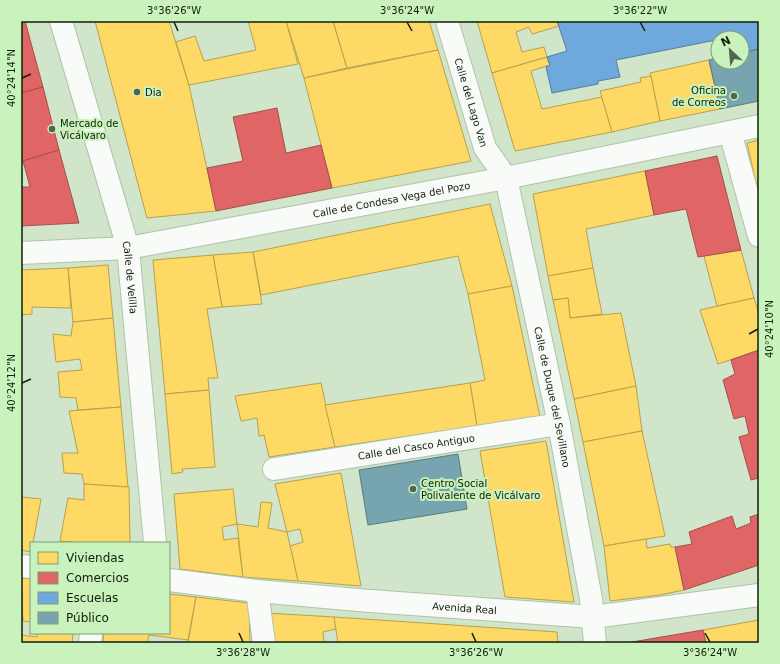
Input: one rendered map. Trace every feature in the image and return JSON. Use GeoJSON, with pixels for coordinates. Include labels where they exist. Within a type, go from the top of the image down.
{"type":"FeatureCollection","features":[{"type":"Feature","properties":{"kind":"street","name":"Calle de Velilla"},"geometry":{"type":"LineString","coordinates":[[61,21],[128,248],[154,542]]}},
{"type":"Feature","properties":{"kind":"street","name":"Calle del Lago Van"},"geometry":{"type":"LineString","coordinates":[[447,21],[485,148],[506,178]]}},
{"type":"Feature","properties":{"kind":"street","name":"Calle de Condesa Vega del Pozo"},"geometry":{"type":"LineString","coordinates":[[21,254],[128,248],[506,178],[759,126]]}},
{"type":"Feature","properties":{"kind":"street"},"geometry":{"type":"LineString","coordinates":[[730,132],[759,236]]}},
{"type":"Feature","properties":{"kind":"street","name":"Calle de Duque del Sevillano"},"geometry":{"type":"LineString","coordinates":[[506,178],[558,424],[593,616],[595,643]]}},
{"type":"Feature","properties":{"kind":"street","name":"Calle del Casco Antiguo"},"geometry":{"type":"LineString","coordinates":[[274,470],[558,424]]}},
{"type":"Feature","properties":{"kind":"street","name":"Avenida Real"},"geometry":{"type":"LineString","coordinates":[[170,580],[257,591],[370,601],[593,616],[759,595]]}},
{"type":"Feature","properties":{"kind":"street"},"geometry":{"type":"LineString","coordinates":[[257,591],[264,643]]}},
{"type":"Feature","properties":{"kind":"building: Viviendas"},"geometry":{"type":"Polygon","coordinates":[[[95,21],[169,21],[189,85],[216,211],[147,218],[95,21]]]}},
{"type":"Feature","properties":{"kind":"building: Viviendas"},"geometry":{"type":"Polygon","coordinates":[[[248,21],[286,21],[298,64],[189,85],[176,42],[195,36],[204,61],[256,50],[248,21]]]}},
{"type":"Feature","properties":{"kind":"building: Viviendas"},"geometry":{"type":"Polygon","coordinates":[[[286,21],[333,21],[347,68],[304,78],[286,21]]]}},
{"type":"Feature","properties":{"kind":"building: Viviendas"},"geometry":{"type":"Polygon","coordinates":[[[333,21],[429,21],[438,50],[347,68],[333,21]]]}},
{"type":"Feature","properties":{"kind":"building: Viviendas"},"geometry":{"type":"Polygon","coordinates":[[[477,21],[557,21],[559,26],[532,34],[529,27],[516,32],[522,52],[544,47],[547,57],[492,73],[477,21]]]}},
{"type":"Feature","properties":{"kind":"building: Viviendas"},"geometry":{"type":"Polygon","coordinates":[[[438,50],[471,161],[332,188],[304,78],[438,50]]]}},
{"type":"Feature","properties":{"kind":"building: Viviendas"},"geometry":{"type":"Polygon","coordinates":[[[547,57],[550,65],[531,71],[542,109],[602,97],[612,132],[515,151],[492,73],[547,57]]]}},
{"type":"Feature","properties":{"kind":"building: Viviendas"},"geometry":{"type":"Polygon","coordinates":[[[709,60],[710,70],[711,70],[720,109],[660,121],[650,73],[709,60]]]}},
{"type":"Feature","properties":{"kind":"building: Viviendas"},"geometry":{"type":"Polygon","coordinates":[[[651,76],[660,121],[612,132],[600,91],[641,82],[640,78],[651,76]]]}},
{"type":"Feature","properties":{"kind":"building: Viviendas"},"geometry":{"type":"Polygon","coordinates":[[[759,140],[759,183],[756,183],[747,143],[759,140]]]}},
{"type":"Feature","properties":{"kind":"building: Viviendas"},"geometry":{"type":"Polygon","coordinates":[[[645,171],[654,215],[586,229],[593,268],[548,276],[533,194],[645,171]]]}},
{"type":"Feature","properties":{"kind":"building: Viviendas"},"geometry":{"type":"Polygon","coordinates":[[[490,204],[512,286],[468,294],[458,256],[261,295],[253,252],[490,204]]]}},
{"type":"Feature","properties":{"kind":"building: Viviendas"},"geometry":{"type":"Polygon","coordinates":[[[741,250],[754,298],[717,306],[704,256],[741,250]]]}},
{"type":"Feature","properties":{"kind":"building: Viviendas"},"geometry":{"type":"Polygon","coordinates":[[[253,252],[262,304],[222,307],[213,255],[253,252]]]}},
{"type":"Feature","properties":{"kind":"building: Viviendas"},"geometry":{"type":"Polygon","coordinates":[[[213,255],[222,307],[207,309],[218,378],[208,378],[209,390],[165,394],[153,260],[213,255]]]}},
{"type":"Feature","properties":{"kind":"building: Viviendas"},"geometry":{"type":"Polygon","coordinates":[[[108,265],[113,318],[73,322],[68,268],[108,265]]]}},
{"type":"Feature","properties":{"kind":"building: Viviendas"},"geometry":{"type":"Polygon","coordinates":[[[68,268],[71,308],[32,307],[32,314],[21,315],[21,270],[68,268]]]}},
{"type":"Feature","properties":{"kind":"building: Viviendas"},"geometry":{"type":"Polygon","coordinates":[[[593,268],[602,314],[570,318],[568,298],[553,300],[548,276],[593,268]]]}},
{"type":"Feature","properties":{"kind":"building: Viviendas"},"geometry":{"type":"Polygon","coordinates":[[[512,286],[540,417],[477,426],[470,383],[485,380],[468,294],[512,286]]]}},
{"type":"Feature","properties":{"kind":"building: Viviendas"},"geometry":{"type":"Polygon","coordinates":[[[568,298],[570,318],[621,313],[636,386],[574,399],[553,300],[568,298]]]}},
{"type":"Feature","properties":{"kind":"building: Viviendas"},"geometry":{"type":"Polygon","coordinates":[[[754,298],[759,314],[759,350],[718,364],[700,310],[754,298]]]}},
{"type":"Feature","properties":{"kind":"building: Viviendas"},"geometry":{"type":"Polygon","coordinates":[[[113,318],[121,407],[78,410],[76,398],[60,397],[58,372],[82,370],[80,359],[56,362],[53,334],[71,336],[73,322],[113,318]]]}},
{"type":"Feature","properties":{"kind":"building: Viviendas"},"geometry":{"type":"Polygon","coordinates":[[[321,383],[335,447],[269,457],[264,435],[259,436],[257,418],[241,421],[235,396],[321,383]]]}},
{"type":"Feature","properties":{"kind":"building: Viviendas"},"geometry":{"type":"Polygon","coordinates":[[[470,383],[477,426],[335,447],[325,405],[470,383]]]}},
{"type":"Feature","properties":{"kind":"building: Viviendas"},"geometry":{"type":"Polygon","coordinates":[[[636,386],[642,431],[583,442],[574,399],[636,386]]]}},
{"type":"Feature","properties":{"kind":"building: Viviendas"},"geometry":{"type":"Polygon","coordinates":[[[209,390],[215,467],[182,469],[183,472],[172,474],[165,394],[209,390]]]}},
{"type":"Feature","properties":{"kind":"building: Viviendas"},"geometry":{"type":"Polygon","coordinates":[[[121,407],[128,487],[84,484],[82,474],[64,473],[62,453],[78,453],[69,411],[121,407]]]}},
{"type":"Feature","properties":{"kind":"building: Viviendas"},"geometry":{"type":"Polygon","coordinates":[[[642,431],[665,536],[604,546],[583,442],[642,431]]]}},
{"type":"Feature","properties":{"kind":"building: Viviendas"},"geometry":{"type":"Polygon","coordinates":[[[546,441],[574,602],[505,597],[480,451],[546,441]]]}},
{"type":"Feature","properties":{"kind":"building: Viviendas"},"geometry":{"type":"Polygon","coordinates":[[[341,473],[361,586],[298,581],[290,546],[303,542],[300,529],[287,532],[275,484],[341,473]]]}},
{"type":"Feature","properties":{"kind":"building: Viviendas"},"geometry":{"type":"Polygon","coordinates":[[[84,484],[129,487],[130,542],[60,541],[68,498],[84,500],[84,484]]]}},
{"type":"Feature","properties":{"kind":"building: Viviendas"},"geometry":{"type":"Polygon","coordinates":[[[233,489],[237,524],[222,527],[224,540],[238,538],[243,577],[180,569],[174,494],[233,489]]]}},
{"type":"Feature","properties":{"kind":"building: Viviendas"},"geometry":{"type":"Polygon","coordinates":[[[21,497],[41,499],[33,542],[30,542],[30,552],[21,550],[21,497]]]}},
{"type":"Feature","properties":{"kind":"building: Viviendas"},"geometry":{"type":"Polygon","coordinates":[[[261,502],[272,503],[268,528],[287,532],[298,581],[243,577],[237,524],[258,527],[261,502]]]}},
{"type":"Feature","properties":{"kind":"building: Viviendas"},"geometry":{"type":"Polygon","coordinates":[[[646,539],[647,548],[670,544],[671,547],[675,547],[684,590],[660,595],[610,601],[604,546],[646,539]]]}},
{"type":"Feature","properties":{"kind":"building: Viviendas"},"geometry":{"type":"Polygon","coordinates":[[[21,578],[30,579],[30,622],[23,621],[21,578]]]}},
{"type":"Feature","properties":{"kind":"building: Viviendas"},"geometry":{"type":"Polygon","coordinates":[[[170,594],[196,597],[188,640],[149,635],[147,643],[103,642],[104,634],[170,634],[170,594]]]}},
{"type":"Feature","properties":{"kind":"building: Viviendas"},"geometry":{"type":"Polygon","coordinates":[[[196,597],[249,603],[250,643],[188,643],[196,597]]]}},
{"type":"Feature","properties":{"kind":"building: Viviendas"},"geometry":{"type":"Polygon","coordinates":[[[265,613],[334,617],[336,629],[323,632],[324,643],[270,643],[265,613]]]}},
{"type":"Feature","properties":{"kind":"building: Viviendas"},"geometry":{"type":"Polygon","coordinates":[[[334,617],[557,632],[558,643],[338,643],[334,617]]]}},
{"type":"Feature","properties":{"kind":"building: Viviendas"},"geometry":{"type":"Polygon","coordinates":[[[759,620],[759,643],[706,643],[703,630],[759,620]]]}},
{"type":"Feature","properties":{"kind":"building: Viviendas"},"geometry":{"type":"Polygon","coordinates":[[[37,634],[73,634],[72,643],[21,643],[21,635],[37,637],[37,634]]]}},
{"type":"Feature","properties":{"kind":"building: Comercios"},"geometry":{"type":"Polygon","coordinates":[[[21,21],[25,21],[43,87],[21,93],[21,21]]]}},
{"type":"Feature","properties":{"kind":"building: Comercios"},"geometry":{"type":"Polygon","coordinates":[[[43,87],[59,150],[23,161],[21,155],[21,93],[43,87]]]}},
{"type":"Feature","properties":{"kind":"building: Comercios"},"geometry":{"type":"Polygon","coordinates":[[[277,108],[286,153],[321,145],[332,188],[216,211],[207,168],[243,161],[233,117],[277,108]]]}},
{"type":"Feature","properties":{"kind":"building: Comercios"},"geometry":{"type":"Polygon","coordinates":[[[59,150],[79,223],[21,226],[21,187],[30,187],[23,161],[59,150]]]}},
{"type":"Feature","properties":{"kind":"building: Comercios"},"geometry":{"type":"Polygon","coordinates":[[[717,156],[741,250],[698,257],[686,209],[654,215],[645,171],[717,156]]]}},
{"type":"Feature","properties":{"kind":"building: Comercios"},"geometry":{"type":"Polygon","coordinates":[[[759,350],[759,478],[751,480],[739,437],[749,434],[745,416],[734,419],[723,380],[735,374],[731,360],[759,350]]]}},
{"type":"Feature","properties":{"kind":"building: Comercios"},"geometry":{"type":"Polygon","coordinates":[[[759,514],[759,565],[684,590],[675,547],[692,544],[689,532],[732,516],[736,529],[751,523],[750,517],[759,514]]]}},
{"type":"Feature","properties":{"kind":"building: Comercios"},"geometry":{"type":"Polygon","coordinates":[[[703,630],[706,643],[626,643],[703,630]]]}},
{"type":"Feature","properties":{"kind":"building: Escuelas"},"geometry":{"type":"Polygon","coordinates":[[[557,21],[759,21],[759,49],[750,51],[750,30],[710,30],[710,41],[616,60],[620,77],[598,81],[598,84],[552,93],[546,67],[550,65],[547,57],[567,51],[557,21]]]}},
{"type":"Feature","properties":{"kind":"building: Público"},"geometry":{"type":"Polygon","coordinates":[[[759,49],[759,101],[720,109],[711,70],[750,70],[750,51],[759,49]]]}},
{"type":"Feature","properties":{"kind":"building: Público","name":"Centro Social Polivalente de Vicálvaro"},"geometry":{"type":"Polygon","coordinates":[[[458,454],[467,509],[368,525],[359,470],[458,454]]]}},
{"type":"Feature","properties":{"kind":"place","name":"Dia"},"geometry":{"type":"Point","coordinates":[137,92]}},
{"type":"Feature","properties":{"kind":"place","name":"Oficina de Correos"},"geometry":{"type":"Point","coordinates":[734,96]}},
{"type":"Feature","properties":{"kind":"place","name":"Mercado de Vicálvaro"},"geometry":{"type":"Point","coordinates":[52,129]}},
{"type":"Feature","properties":{"kind":"place","name":"Centro Social Polivalente de Vicálvaro"},"geometry":{"type":"Point","coordinates":[413,489]}}]}
